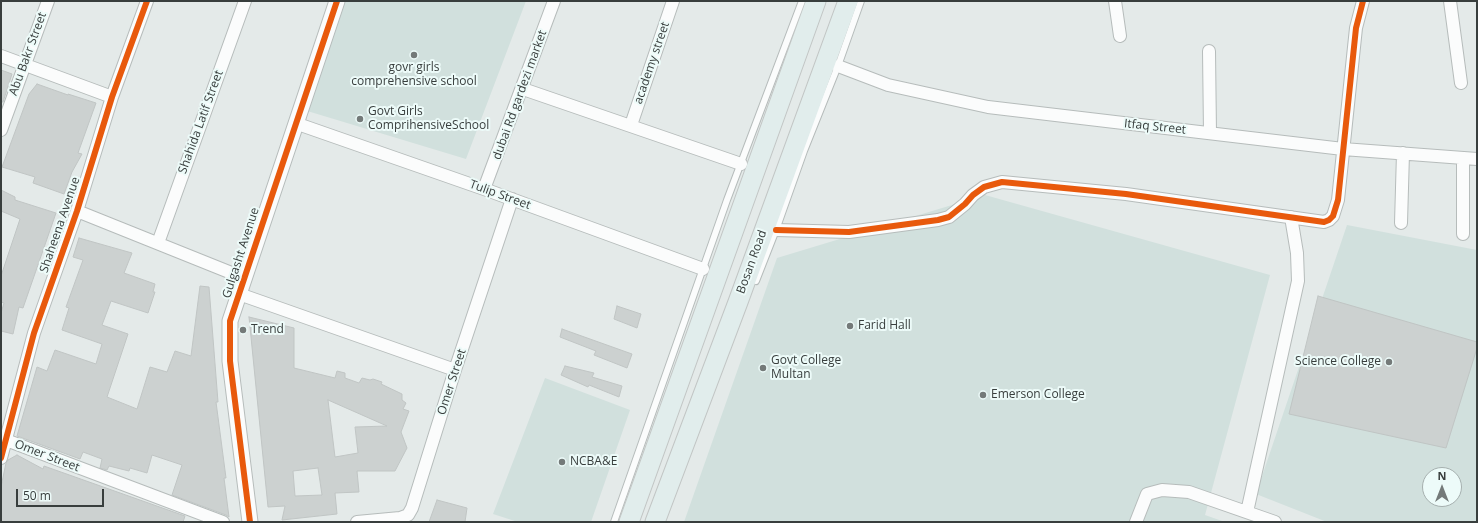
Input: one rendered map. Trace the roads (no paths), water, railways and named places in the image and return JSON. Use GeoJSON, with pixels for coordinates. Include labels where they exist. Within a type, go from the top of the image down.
{"type":"FeatureCollection","features":[{"type":"Feature","properties":{"kind":"main road"},"geometry":{"type":"LineString","coordinates":[[629,522],[816,1]]}},
{"type":"Feature","properties":{"kind":"main road","name":"Bosan Road"},"geometry":{"type":"LineString","coordinates":[[655,522],[848,1]]}},
{"type":"Feature","properties":{"kind":"main road"},"geometry":{"type":"LineString","coordinates":[[793,67],[821,76]]}},
{"type":"Feature","properties":{"kind":"street","name":"Abu Bakr Street"},"geometry":{"type":"LineString","coordinates":[[1,130],[48,1]]}},
{"type":"Feature","properties":{"kind":"street","name":"Shaheena Avenue"},"geometry":{"type":"LineString","coordinates":[[1,458],[34,334],[77,211],[112,98],[147,1]]}},
{"type":"Feature","properties":{"kind":"street","name":"Shahida Latif Street"},"geometry":{"type":"LineString","coordinates":[[158,243],[245,1]]}},
{"type":"Feature","properties":{"kind":"street","name":"Gulgasht Avenue"},"geometry":{"type":"LineString","coordinates":[[250,522],[230,361],[230,321],[337,1]]}},
{"type":"Feature","properties":{"kind":"street","name":"dubai Rd gardezi market"},"geometry":{"type":"LineString","coordinates":[[484,188],[523,89],[554,1]]}},
{"type":"Feature","properties":{"kind":"street","name":"academy street"},"geometry":{"type":"LineString","coordinates":[[631,125],[673,1]]}},
{"type":"Feature","properties":{"kind":"street"},"geometry":{"type":"LineString","coordinates":[[1113,1],[1120,36]]}},
{"type":"Feature","properties":{"kind":"street"},"geometry":{"type":"LineString","coordinates":[[776,230],[849,232],[938,220],[949,217],[984,187],[1002,182],[1126,194],[1324,222],[1333,216],[1338,200],[1356,28],[1363,1]]}},
{"type":"Feature","properties":{"kind":"street"},"geometry":{"type":"LineString","coordinates":[[1450,1],[1461,83]]}},
{"type":"Feature","properties":{"kind":"street"},"geometry":{"type":"LineString","coordinates":[[1210,51],[1210,133]]}},
{"type":"Feature","properties":{"kind":"street"},"geometry":{"type":"LineString","coordinates":[[1,56],[112,98]]}},
{"type":"Feature","properties":{"kind":"street","name":"Itfaq Street"},"geometry":{"type":"LineString","coordinates":[[838,66],[888,85],[988,107],[1343,149],[1477,159]]}},
{"type":"Feature","properties":{"kind":"street"},"geometry":{"type":"LineString","coordinates":[[523,89],[741,164]]}},
{"type":"Feature","properties":{"kind":"street","name":"Tulip Street"},"geometry":{"type":"LineString","coordinates":[[296,123],[484,188],[703,269]]}},
{"type":"Feature","properties":{"kind":"street"},"geometry":{"type":"LineString","coordinates":[[1401,223],[1403,153]]}},
{"type":"Feature","properties":{"kind":"street"},"geometry":{"type":"LineString","coordinates":[[1463,159],[1463,234]]}},
{"type":"Feature","properties":{"kind":"street","name":"Omer Street"},"geometry":{"type":"LineString","coordinates":[[357,522],[400,518],[408,515],[412,508],[455,370],[512,199]]}},
{"type":"Feature","properties":{"kind":"street"},"geometry":{"type":"LineString","coordinates":[[77,211],[244,278]]}},
{"type":"Feature","properties":{"kind":"street"},"geometry":{"type":"LineString","coordinates":[[1247,512],[1298,281],[1297,254],[1291,217]]}},
{"type":"Feature","properties":{"kind":"street"},"geometry":{"type":"LineString","coordinates":[[239,294],[455,370]]}},
{"type":"Feature","properties":{"kind":"street","name":"Omer Street"},"geometry":{"type":"LineString","coordinates":[[6,440],[223,522]]}},
{"type":"Feature","properties":{"kind":"street"},"geometry":{"type":"LineString","coordinates":[[1136,522],[1147,494],[1162,490],[1189,492],[1275,522]]}},
{"type":"Feature","properties":{"kind":"lane"},"geometry":{"type":"LineString","coordinates":[[614,522],[727,200],[802,1]]}},
{"type":"Feature","properties":{"kind":"lane"},"geometry":{"type":"LineString","coordinates":[[753,288],[776,230],[804,151],[838,66],[861,1]]}},
{"type":"Feature","properties":{"kind":"lane"},"geometry":{"type":"LineString","coordinates":[[702,417],[707,402]]}},
{"type":"Feature","properties":{"kind":"place","name":"govr girls comprehensive school"},"geometry":{"type":"Point","coordinates":[414,55]}},
{"type":"Feature","properties":{"kind":"place","name":"Govt Girls ComprihensiveSchool"},"geometry":{"type":"Point","coordinates":[360,119]}},
{"type":"Feature","properties":{"kind":"place","name":"Farid Hall"},"geometry":{"type":"Point","coordinates":[850,326]}},
{"type":"Feature","properties":{"kind":"place","name":"Trend"},"geometry":{"type":"Point","coordinates":[243,330]}},
{"type":"Feature","properties":{"kind":"place","name":"Science College"},"geometry":{"type":"Point","coordinates":[1389,362]}},
{"type":"Feature","properties":{"kind":"place","name":"Govt College Multan"},"geometry":{"type":"Point","coordinates":[763,368]}},
{"type":"Feature","properties":{"kind":"place","name":"Emerson College"},"geometry":{"type":"Point","coordinates":[983,395]}},
{"type":"Feature","properties":{"kind":"place","name":"NCBA&E"},"geometry":{"type":"Point","coordinates":[562,462]}}]}
